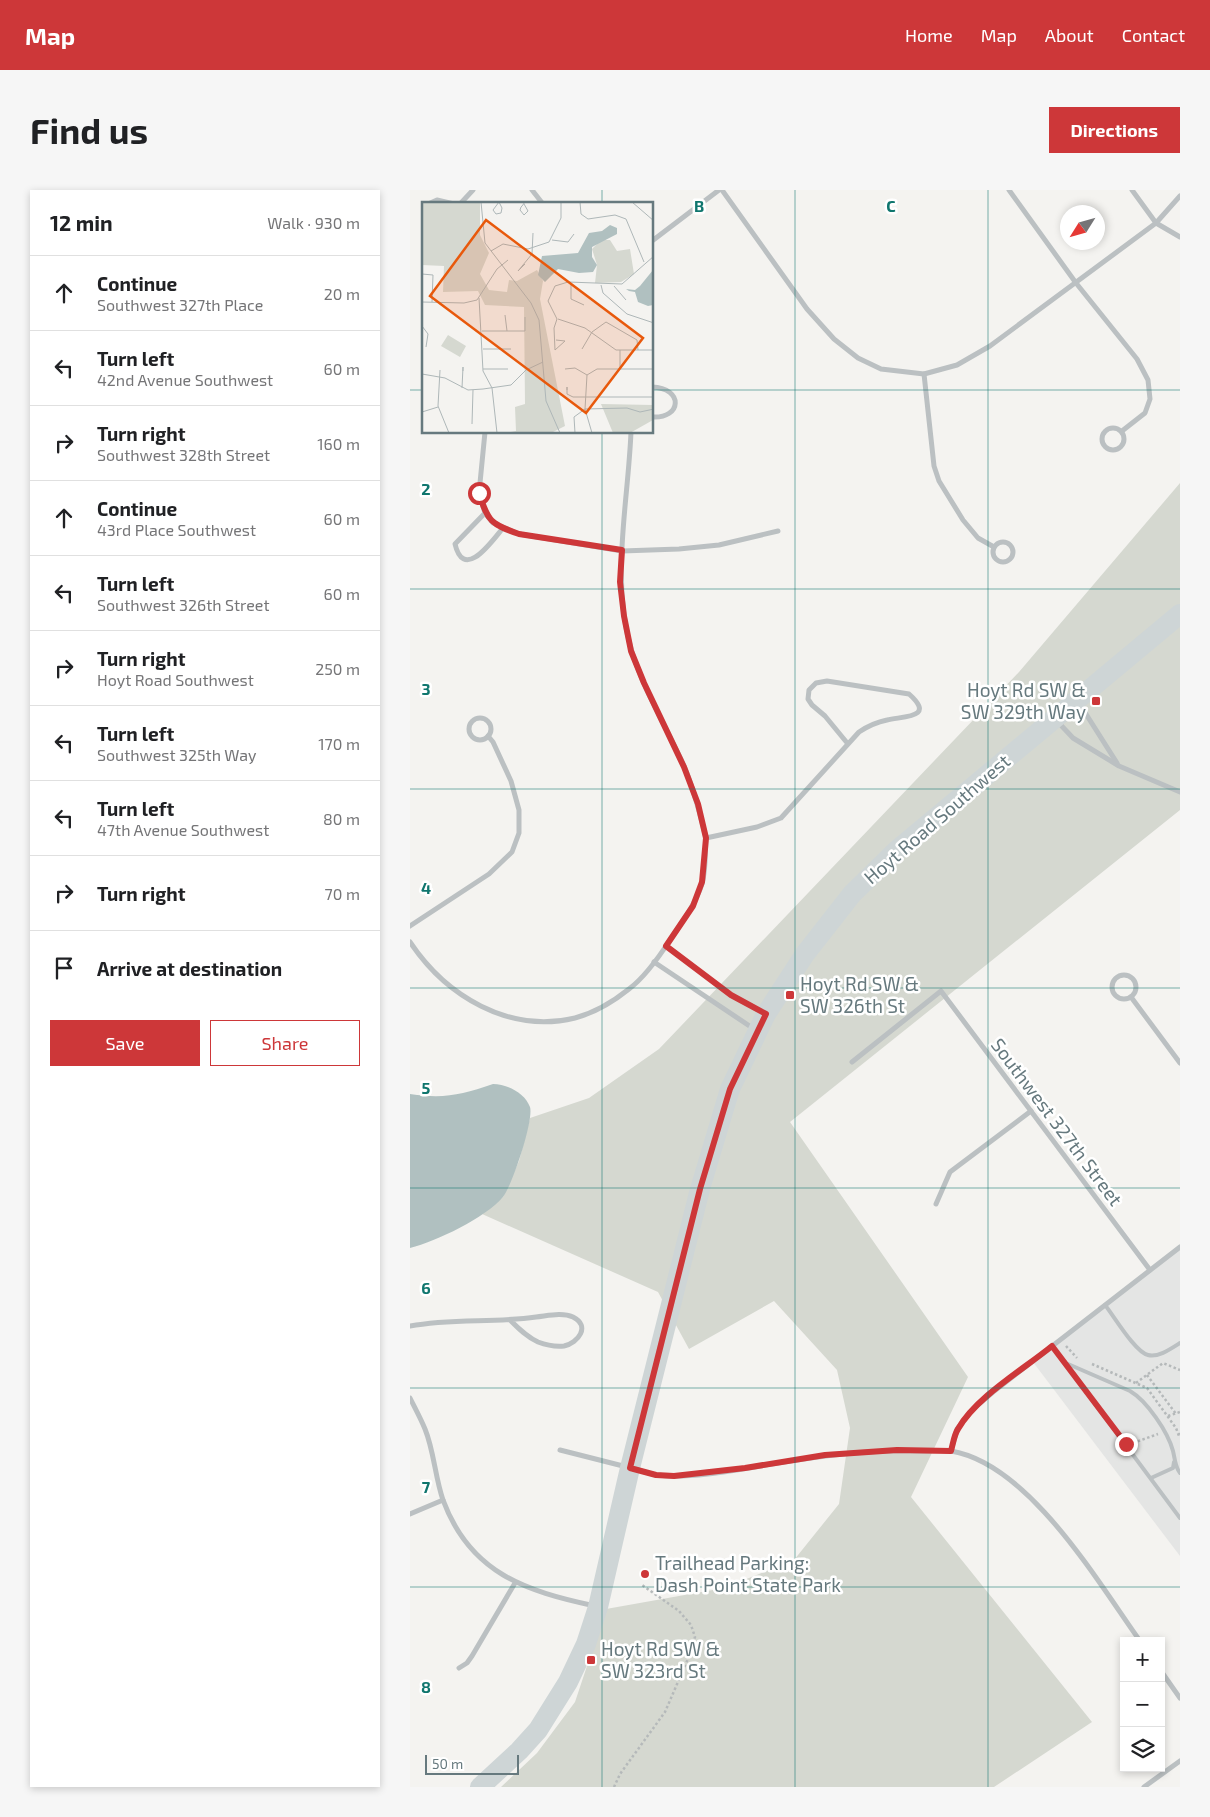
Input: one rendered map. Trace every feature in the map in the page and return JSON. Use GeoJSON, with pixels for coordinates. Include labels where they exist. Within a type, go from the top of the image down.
{"type":"FeatureCollection","features":[{"type":"Feature","properties":{"kind":"main road","name":"Hoyt Road Southwest"},"geometry":{"type":"LineString","coordinates":[[480,1787],[519,1751],[538,1730],[568,1682],[586,1644],[598,1607],[630,1468],[700,1189],[730,1089],[762,1023],[805,954],[852,894],[897,850],[1180,614]]}},
{"type":"Feature","properties":{"kind":"street"},"geometry":{"type":"LineString","coordinates":[[462,202],[473,190]]}},
{"type":"Feature","properties":{"kind":"street"},"geometry":{"type":"LineString","coordinates":[[532,190],[541,202]]}},
{"type":"Feature","properties":{"kind":"street"},"geometry":{"type":"LineString","coordinates":[[654,240],[720,190],[807,309],[834,339],[858,358],[881,369],[924,374],[957,365],[990,346],[1156,223],[1180,196]]}},
{"type":"Feature","properties":{"kind":"street"},"geometry":{"type":"LineString","coordinates":[[1009,190],[1076,283],[1138,359],[1148,380],[1150,399],[1145,413],[1122,432]]}},
{"type":"Feature","properties":{"kind":"street"},"geometry":{"type":"LineString","coordinates":[[1132,190],[1156,223],[1180,237]]}},
{"type":"Feature","properties":{"kind":"street"},"geometry":{"type":"LineString","coordinates":[[432,202],[436,200],[445,202]]}},
{"type":"Feature","properties":{"kind":"street"},"geometry":{"type":"LineString","coordinates":[[924,374],[934,466],[940,481],[963,520],[978,538],[994,547]]}},
{"type":"Feature","properties":{"kind":"street"},"geometry":{"type":"LineString","coordinates":[[654,387],[665,388],[670,391],[675,405],[670,414],[654,417]]}},
{"type":"Feature","properties":{"kind":"street"},"geometry":{"type":"LineString","coordinates":[[1114,427],[1122,432],[1124,440],[1120,448],[1111,450],[1104,446],[1101,437],[1106,430],[1114,427]]}},
{"type":"Feature","properties":{"kind":"street"},"geometry":{"type":"LineString","coordinates":[[485,434],[479,493],[485,513],[493,524],[519,534],[622,550],[679,549],[718,545],[778,531]]}},
{"type":"Feature","properties":{"kind":"street"},"geometry":{"type":"LineString","coordinates":[[410,942],[417,953],[445,984],[471,1002],[502,1016],[542,1021],[576,1018],[605,1005],[630,988],[654,962],[693,906],[702,882],[706,838],[698,804],[684,767],[631,651],[624,616],[620,582],[630,468],[631,434]]}},
{"type":"Feature","properties":{"kind":"street"},"geometry":{"type":"LineString","coordinates":[[485,513],[455,544],[458,554],[462,558],[476,558],[503,528]]}},
{"type":"Feature","properties":{"kind":"street"},"geometry":{"type":"LineString","coordinates":[[1000,542],[1008,542],[1013,549],[1012,557],[1006,561],[998,561],[993,554],[994,547],[1000,542]]}},
{"type":"Feature","properties":{"kind":"street"},"geometry":{"type":"LineString","coordinates":[[706,838],[757,828],[781,818],[803,796],[859,732],[871,725],[888,720],[914,716],[919,712],[919,706],[908,694],[827,681],[816,683],[809,690],[808,699],[812,706],[825,716],[848,744]]}},
{"type":"Feature","properties":{"kind":"street"},"geometry":{"type":"LineString","coordinates":[[1077,700],[1119,766]]}},
{"type":"Feature","properties":{"kind":"street"},"geometry":{"type":"LineString","coordinates":[[478,718],[486,720],[491,728],[488,736],[481,740],[473,738],[469,730],[471,722],[478,718]]}},
{"type":"Feature","properties":{"kind":"street"},"geometry":{"type":"LineString","coordinates":[[1055,718],[1073,738],[1119,766],[1180,792]]}},
{"type":"Feature","properties":{"kind":"street"},"geometry":{"type":"LineString","coordinates":[[410,926],[489,874],[512,852],[519,833],[519,810],[511,781],[493,742],[488,736]]}},
{"type":"Feature","properties":{"kind":"street"},"geometry":{"type":"LineString","coordinates":[[666,946],[731,995],[762,1023]]}},
{"type":"Feature","properties":{"kind":"street"},"geometry":{"type":"LineString","coordinates":[[654,962],[762,1023]]}},
{"type":"Feature","properties":{"kind":"street"},"geometry":{"type":"LineString","coordinates":[[1126,975],[1134,980],[1136,989],[1131,997],[1122,999],[1114,994],[1112,985],[1117,977],[1126,975]]}},
{"type":"Feature","properties":{"kind":"street","name":"Southwest 327th Street"},"geometry":{"type":"LineString","coordinates":[[852,1062],[941,991],[1150,1270]]}},
{"type":"Feature","properties":{"kind":"street"},"geometry":{"type":"LineString","coordinates":[[1131,997],[1180,1063]]}},
{"type":"Feature","properties":{"kind":"street"},"geometry":{"type":"LineString","coordinates":[[936,1204],[950,1172],[1031,1111]]}},
{"type":"Feature","properties":{"kind":"street"},"geometry":{"type":"LineString","coordinates":[[951,1451],[957,1429],[973,1409],[1180,1247]]}},
{"type":"Feature","properties":{"kind":"street"},"geometry":{"type":"LineString","coordinates":[[410,1326],[511,1321],[564,1315],[576,1319],[581,1325],[582,1332],[570,1344],[551,1346],[534,1340],[511,1321]]}},
{"type":"Feature","properties":{"kind":"street"},"geometry":{"type":"LineString","coordinates":[[410,1398],[426,1430],[443,1500],[454,1524],[466,1542],[482,1560],[498,1573],[515,1583],[543,1594],[598,1607]]}},
{"type":"Feature","properties":{"kind":"street"},"geometry":{"type":"LineString","coordinates":[[560,1450],[656,1475],[674,1476],[745,1468],[825,1455],[897,1450],[951,1451],[976,1458],[1032,1497],[1060,1530],[1137,1637]]}},
{"type":"Feature","properties":{"kind":"street"},"geometry":{"type":"LineString","coordinates":[[410,1514],[443,1500]]}},
{"type":"Feature","properties":{"kind":"street"},"geometry":{"type":"LineString","coordinates":[[459,1668],[467,1663],[472,1656],[515,1583]]}},
{"type":"Feature","properties":{"kind":"street"},"geometry":{"type":"LineString","coordinates":[[1165,1677],[1180,1698]]}},
{"type":"Feature","properties":{"kind":"street"},"geometry":{"type":"LineString","coordinates":[[1144,1787],[1180,1761]]}},
{"type":"Feature","properties":{"kind":"lane"},"geometry":{"type":"LineString","coordinates":[[1105,1305],[1143,1353],[1154,1356],[1180,1343]]}},
{"type":"Feature","properties":{"kind":"lane"},"geometry":{"type":"LineString","coordinates":[[1052,1346],[1180,1518]]}},
{"type":"Feature","properties":{"kind":"lane"},"geometry":{"type":"LineString","coordinates":[[1066,1364],[1130,1390],[1137,1395],[1164,1432],[1173,1451],[1173,1468],[1151,1478]]}},
{"type":"Feature","properties":{"kind":"lane"},"geometry":{"type":"LineString","coordinates":[[1174,1459],[1180,1473]]}},
{"type":"Feature","properties":{"kind":"path"},"geometry":{"type":"LineString","coordinates":[[1136,1383],[1163,1363],[1180,1370]]}},
{"type":"Feature","properties":{"kind":"path"},"geometry":{"type":"LineString","coordinates":[[1147,1375],[1176,1414]]}},
{"type":"Feature","properties":{"kind":"path"},"geometry":{"type":"LineString","coordinates":[[1168,1416],[1180,1412]]}},
{"type":"Feature","properties":{"kind":"path"},"geometry":{"type":"LineString","coordinates":[[1126,1444],[1176,1428]]}},
{"type":"Feature","properties":{"kind":"path"},"geometry":{"type":"LineString","coordinates":[[614,1787],[620,1774],[665,1712],[695,1637],[691,1625],[679,1611],[642,1585]]}},
{"type":"Feature","properties":{"kind":"shaded area"},"geometry":{"type":"Polygon","coordinates":[[[1180,483],[1180,810],[790,1122],[968,1377],[911,1497],[1092,1722],[994,1787],[501,1787],[537,1753],[575,1702],[606,1609],[724,1588],[794,1560],[839,1504],[850,1428],[837,1370],[774,1301],[689,1349],[658,1292],[482,1214],[503,1197],[519,1161],[530,1118],[589,1098],[659,1049],[1019,672],[1180,483]]]}},
{"type":"Feature","properties":{"kind":"shaded area"},"geometry":{"type":"Polygon","coordinates":[[[493,1084],[515,1090],[528,1102],[530,1107],[526,1138],[507,1191],[495,1205],[473,1221],[433,1240],[410,1248],[410,1094],[452,1095],[493,1084]]]}},
{"type":"Feature","properties":{"kind":"shaded area"},"geometry":{"type":"Polygon","coordinates":[[[1180,1247],[1180,1556],[1033,1362],[1180,1247]]]}},
{"type":"Feature","properties":{"kind":"place","name":"Hoyt Rd SW & SW 329th Way"},"geometry":{"type":"Point","coordinates":[1096,701]}},
{"type":"Feature","properties":{"kind":"place","name":"Hoyt Rd SW & SW 326th St"},"geometry":{"type":"Point","coordinates":[790,995]}},
{"type":"Feature","properties":{"kind":"place","name":"Trailhead Parking: Dash Point State Park"},"geometry":{"type":"Point","coordinates":[645,1574]}},
{"type":"Feature","properties":{"kind":"place","name":"Hoyt Rd SW & SW 323rd St"},"geometry":{"type":"Point","coordinates":[591,1660]}},
{"type":"Feature","properties":{"kind":"route"},"geometry":{"type":"LineString","coordinates":[[479,493],[485,513],[493,524],[503,528],[519,534],[622,550],[620,582],[631,651],[684,767],[698,804],[706,838],[702,882],[693,906],[666,946],[731,995],[766,1014],[730,1089],[700,1189],[630,1468],[656,1475],[674,1476],[745,1468],[825,1455],[897,1450],[951,1451],[957,1429],[973,1409],[1052,1346],[1126,1444]]}}]}
